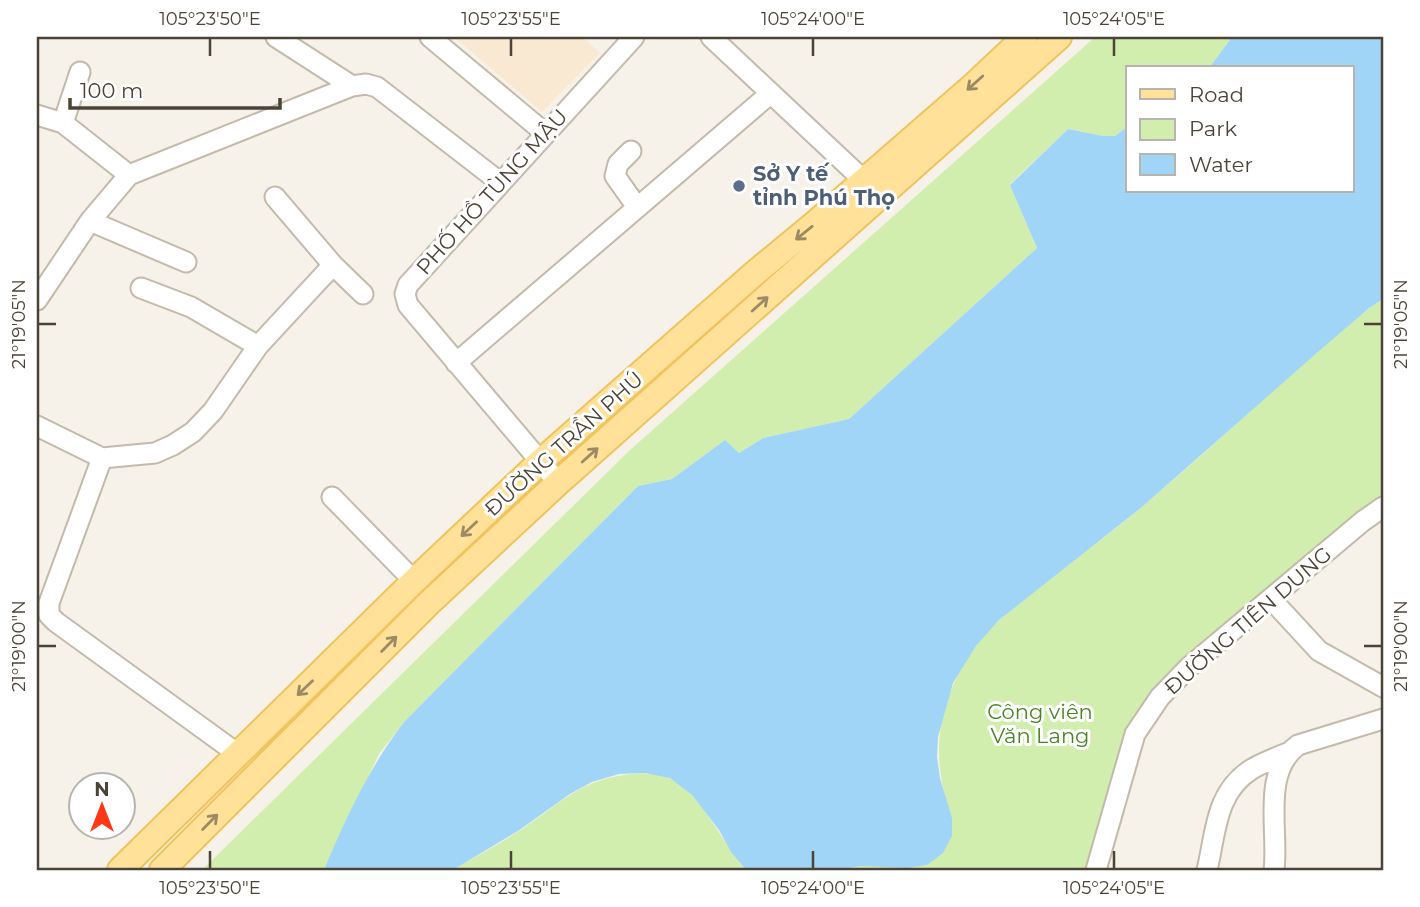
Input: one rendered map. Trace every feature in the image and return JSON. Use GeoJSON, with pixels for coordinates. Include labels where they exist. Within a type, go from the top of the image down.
{"type":"FeatureCollection","features":[{"type":"Feature","properties":{"kind":"main road","name":"ĐƯỜNG TRẦN PHÚ"},"geometry":{"type":"LineString","coordinates":[[162,870],[430,602],[872,188],[1025,37]]}},
{"type":"Feature","properties":{"kind":"main road","name":"ĐƯỜNG TRẦN PHÚ"},"geometry":{"type":"LineString","coordinates":[[120,870],[414,581],[540,462],[756,272],[872,188],[1059,37]]}},
{"type":"Feature","properties":{"kind":"street"},"geometry":{"type":"LineString","coordinates":[[276,37],[352,86]]}},
{"type":"Feature","properties":{"kind":"street"},"geometry":{"type":"LineString","coordinates":[[430,37],[545,133]]}},
{"type":"Feature","properties":{"kind":"street","name":"PHỐ HỒ TÙNG MẬU"},"geometry":{"type":"LineString","coordinates":[[558,483],[408,305],[405,294],[408,285],[634,37]]}},
{"type":"Feature","properties":{"kind":"street"},"geometry":{"type":"LineString","coordinates":[[711,37],[872,188]]}},
{"type":"Feature","properties":{"kind":"street"},"geometry":{"type":"LineString","coordinates":[[63,124],[80,72]]}},
{"type":"Feature","properties":{"kind":"street"},"geometry":{"type":"LineString","coordinates":[[37,300],[90,221],[129,175],[352,86],[366,84],[377,87],[501,183]]}},
{"type":"Feature","properties":{"kind":"street"},"geometry":{"type":"LineString","coordinates":[[456,363],[771,93]]}},
{"type":"Feature","properties":{"kind":"street"},"geometry":{"type":"LineString","coordinates":[[37,115],[63,124],[129,175]]}},
{"type":"Feature","properties":{"kind":"street"},"geometry":{"type":"LineString","coordinates":[[631,152],[618,164],[615,176],[637,207]]}},
{"type":"Feature","properties":{"kind":"street"},"geometry":{"type":"LineString","coordinates":[[275,197],[333,265],[363,294]]}},
{"type":"Feature","properties":{"kind":"street"},"geometry":{"type":"LineString","coordinates":[[90,221],[186,262]]}},
{"type":"Feature","properties":{"kind":"street"},"geometry":{"type":"LineString","coordinates":[[37,426],[102,458],[155,453],[173,445],[193,432],[221,401],[258,346],[333,265]]}},
{"type":"Feature","properties":{"kind":"street"},"geometry":{"type":"LineString","coordinates":[[141,288],[191,307],[258,346]]}},
{"type":"Feature","properties":{"kind":"street"},"geometry":{"type":"LineString","coordinates":[[102,458],[49,603],[49,615],[238,754]]}},
{"type":"Feature","properties":{"kind":"street"},"geometry":{"type":"LineString","coordinates":[[332,497],[414,581]]}},
{"type":"Feature","properties":{"kind":"street","name":"ĐƯỜNG TIÊN DUNG"},"geometry":{"type":"LineString","coordinates":[[1096,870],[1135,734],[1160,697],[1188,667],[1383,507]]}},
{"type":"Feature","properties":{"kind":"street"},"geometry":{"type":"LineString","coordinates":[[1270,599],[1319,651],[1383,687]]}},
{"type":"Feature","properties":{"kind":"street"},"geometry":{"type":"LineString","coordinates":[[1207,870],[1219,809],[1233,785],[1251,769],[1287,753],[1298,745],[1383,719]]}},
{"type":"Feature","properties":{"kind":"street"},"geometry":{"type":"LineString","coordinates":[[1274,870],[1276,795],[1279,770],[1287,753]]}},
{"type":"Feature","properties":{"kind":"shaded area"},"geometry":{"type":"Polygon","coordinates":[[[454,37],[583,37],[600,53],[542,112],[454,37]]]}},
{"type":"Feature","properties":{"kind":"green space"},"geometry":{"type":"Polygon","coordinates":[[[1095,37],[1232,37],[1210,66],[1126,66],[1126,128],[1115,136],[1068,129],[1010,184],[1037,248],[849,419],[763,438],[739,453],[725,440],[672,479],[638,486],[404,722],[379,754],[324,870],[202,870],[630,450],[1095,37]]]}},
{"type":"Feature","properties":{"kind":"green space","name":"Công viên Văn Lang"},"geometry":{"type":"Polygon","coordinates":[[[1383,299],[1383,499],[1157,695],[1095,870],[837,870],[884,866],[945,796],[939,756],[942,718],[964,664],[991,629],[1024,599],[1142,507],[1339,333],[1383,299]]]}},
{"type":"Feature","properties":{"kind":"green space"},"geometry":{"type":"Polygon","coordinates":[[[645,773],[667,777],[689,793],[746,870],[453,870],[511,836],[577,791],[606,779],[645,773]]]}},
{"type":"Feature","properties":{"kind":"water"},"geometry":{"type":"Polygon","coordinates":[[[1232,37],[1383,37],[1383,299],[1319,351],[1142,507],[999,620],[976,646],[953,683],[938,737],[940,778],[952,818],[952,836],[943,853],[927,865],[907,868],[861,866],[837,870],[746,870],[692,795],[670,778],[645,773],[619,774],[592,782],[453,870],[324,870],[359,793],[404,722],[638,486],[672,479],[725,440],[739,453],[763,438],[849,419],[1037,248],[1010,185],[1068,129],[1115,136],[1126,128],[1126,192],[1354,192],[1354,66],[1210,66],[1232,37]]]}},
{"type":"Feature","properties":{"kind":"place","name":"Sở Y tế tỉnh Phú Thọ"},"geometry":{"type":"Point","coordinates":[739,186]}}]}
